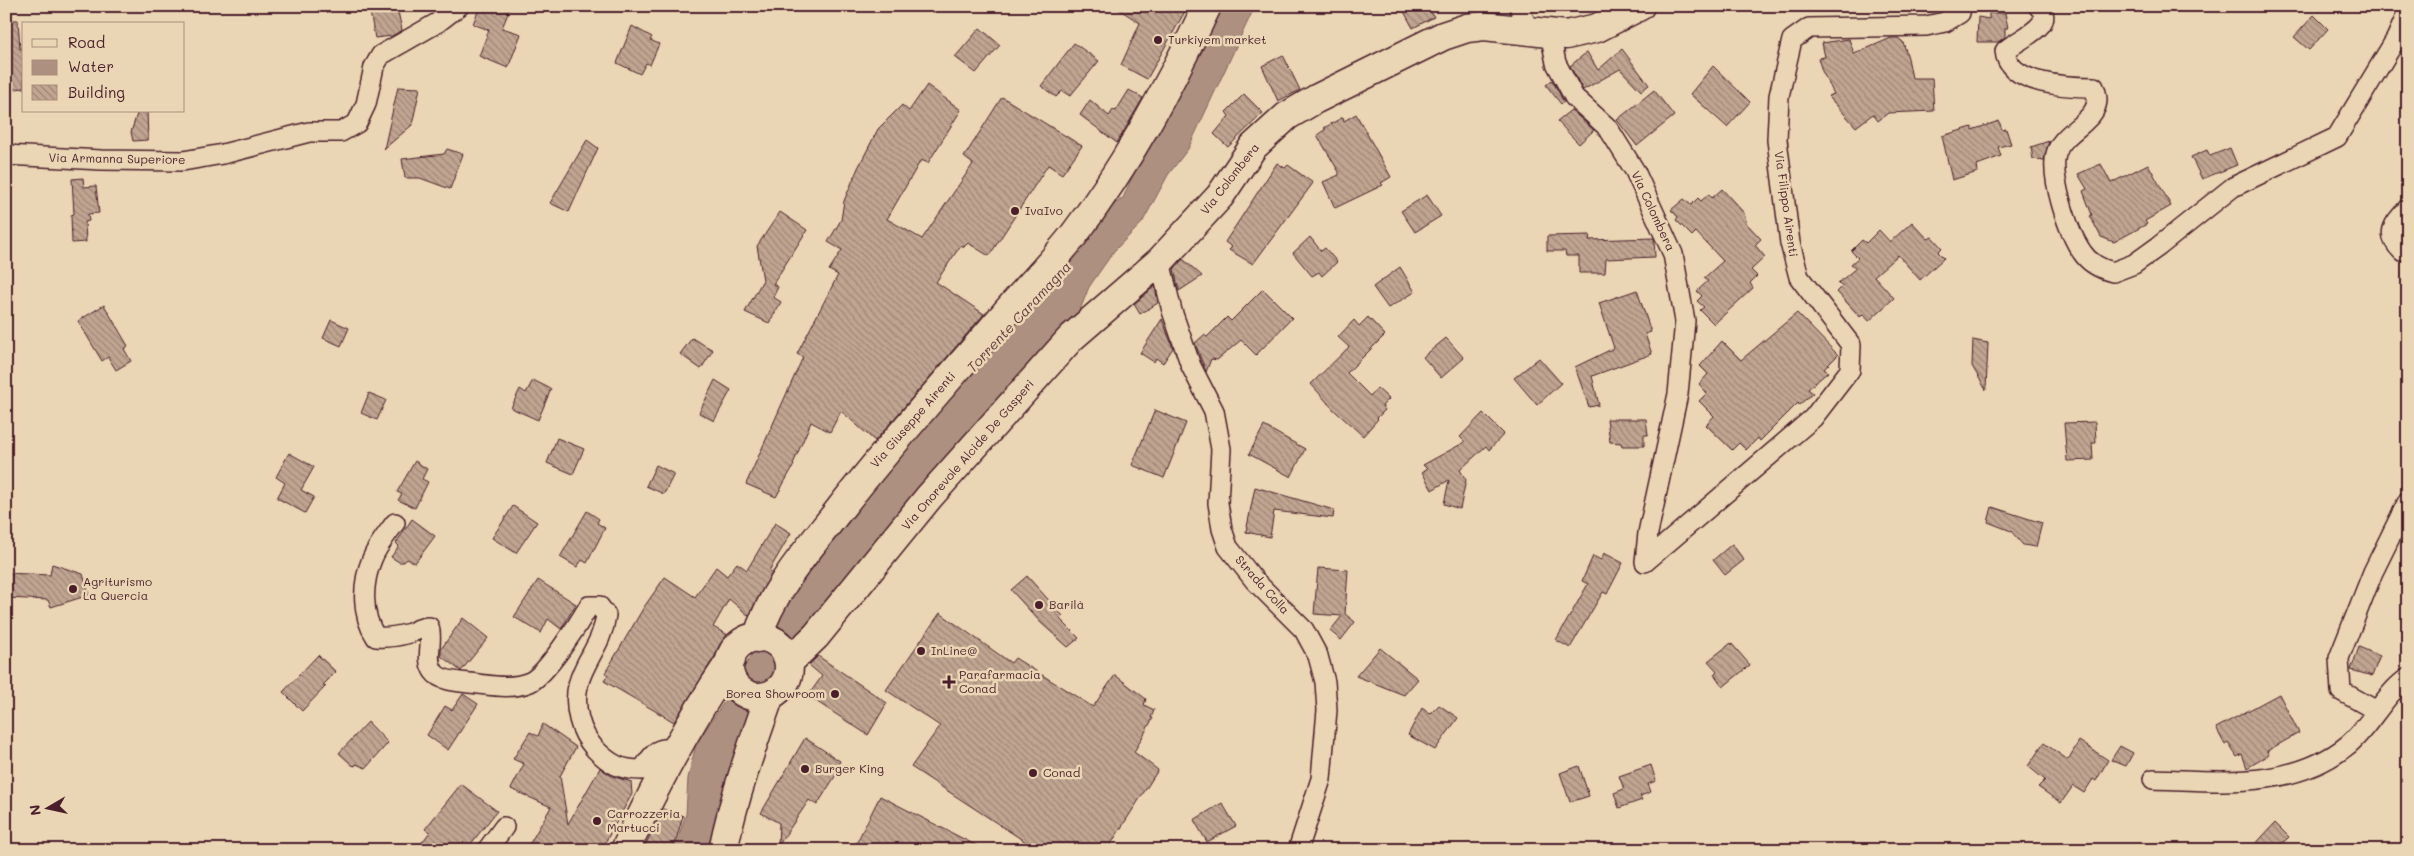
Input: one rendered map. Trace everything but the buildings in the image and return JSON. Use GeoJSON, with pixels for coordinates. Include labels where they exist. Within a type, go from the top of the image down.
{"type":"FeatureCollection","features":[{"type":"Feature","properties":{"kind":"main road","name":"Via Giuseppe Airenti"},"geometry":{"type":"LineString","coordinates":[[757,638],[770,604],[788,574],[822,530],[910,423],[1072,237],[1128,157],[1186,48],[1206,6]]}},
{"type":"Feature","properties":{"kind":"main road","name":"Via Colombera"},"geometry":{"type":"LineString","coordinates":[[1160,261],[1220,196],[1253,147],[1287,116],[1316,99],[1443,36],[1484,26],[1532,23],[1566,35],[1597,28],[1640,6]]}},
{"type":"Feature","properties":{"kind":"main road","name":"Via Onorevole Alcide De Gasperi"},"geometry":{"type":"LineString","coordinates":[[789,662],[816,636],[929,497],[1071,338],[1160,261]]}},
{"type":"Feature","properties":{"kind":"main road"},"geometry":{"type":"LineString","coordinates":[[625,850],[654,787],[676,750],[726,677],[740,644],[757,638],[774,641],[786,654],[789,662],[789,673],[785,682],[779,690],[770,695],[752,696],[743,692],[726,677]]}},
{"type":"Feature","properties":{"kind":"main road"},"geometry":{"type":"LineString","coordinates":[[723,850],[750,754],[770,695]]}},
{"type":"Feature","properties":{"kind":"street","name":"Via Armanna Superiore"},"geometry":{"type":"LineString","coordinates":[[6,155],[101,160],[184,161],[223,154],[308,132],[341,132],[357,123],[366,104],[374,67],[381,55],[437,23],[459,6]]}},
{"type":"Feature","properties":{"kind":"street","name":"Via Filippo Airenti"},"geometry":{"type":"LineString","coordinates":[[1645,562],[1813,418],[1850,370],[1851,345],[1799,277],[1790,243],[1777,140],[1779,96],[1792,40],[1809,28],[1926,26],[1945,22],[1960,12],[1961,6]]}},
{"type":"Feature","properties":{"kind":"street"},"geometry":{"type":"LineString","coordinates":[[2038,6],[2043,11],[2045,19],[2040,27],[2005,51],[2006,59],[2009,65],[2022,74],[2042,82],[2058,86],[2094,87],[2098,95],[2096,108],[2086,122],[2062,139],[2056,154],[2056,178],[2069,226],[2082,253],[2092,263],[2113,272],[2134,264],[2153,251],[2233,187],[2337,137],[2396,39],[2408,12]]}},
{"type":"Feature","properties":{"kind":"street","name":"Via Colombera"},"geometry":{"type":"LineString","coordinates":[[1532,23],[1574,97],[1608,128],[1635,171],[1673,254],[1685,321],[1678,394],[1648,533],[1645,562]]}},
{"type":"Feature","properties":{"kind":"street"},"geometry":{"type":"LineString","coordinates":[[2408,208],[2394,224],[2391,234],[2393,242],[2402,251],[2408,250]]}},
{"type":"Feature","properties":{"kind":"street","name":"Strada Colla"},"geometry":{"type":"LineString","coordinates":[[1160,261],[1172,312],[1191,366],[1214,410],[1220,449],[1218,503],[1222,529],[1228,547],[1255,581],[1304,630],[1318,656],[1325,682],[1328,710],[1321,779],[1298,850]]}},
{"type":"Feature","properties":{"kind":"street"},"geometry":{"type":"LineString","coordinates":[[2377,711],[2341,691],[2339,658],[2373,572],[2408,501]]}},
{"type":"Feature","properties":{"kind":"street"},"geometry":{"type":"LineString","coordinates":[[395,523],[372,558],[367,574],[365,593],[366,614],[369,626],[376,637],[386,638],[409,633],[423,627],[430,628],[430,663],[433,672],[438,676],[454,681],[504,687],[520,685],[532,681],[548,665],[589,606],[600,606],[606,615],[605,625],[579,678],[575,694],[581,725],[588,741],[609,763],[629,770],[642,770],[658,750],[665,747],[676,750]]}},
{"type":"Feature","properties":{"kind":"street"},"geometry":{"type":"LineString","coordinates":[[2154,778],[2250,781],[2301,770],[2335,754],[2351,743],[2398,686],[2408,678]]}},
{"type":"Feature","properties":{"kind":"street"},"geometry":{"type":"LineString","coordinates":[[487,850],[504,827]]}},
{"type":"Feature","properties":{"kind":"water","name":"Torrente Caramagna"},"geometry":{"type":"Polygon","coordinates":[[[1215,6],[1255,6],[1188,149],[1168,175],[1142,223],[1114,251],[1089,287],[1080,310],[902,514],[805,633],[750,719],[712,850],[674,850],[686,814],[688,778],[696,744],[724,702],[806,561],[1109,208],[1123,198],[1144,150],[1215,6]]]}},
{"type":"Feature","properties":{"kind":"place","name":"Turkiyem market"},"geometry":{"type":"Point","coordinates":[1158,40]}},
{"type":"Feature","properties":{"kind":"place","name":"IvaIvo"},"geometry":{"type":"Point","coordinates":[1015,211]}},
{"type":"Feature","properties":{"kind":"place","name":"Agriturismo La Quercia"},"geometry":{"type":"Point","coordinates":[73,589]}},
{"type":"Feature","properties":{"kind":"place","name":"Barilà"},"geometry":{"type":"Point","coordinates":[1039,605]}},
{"type":"Feature","properties":{"kind":"place","name":"InLine@"},"geometry":{"type":"Point","coordinates":[921,651]}},
{"type":"Feature","properties":{"kind":"place","name":"Parafarmacia Conad"},"geometry":{"type":"Point","coordinates":[949,682]}},
{"type":"Feature","properties":{"kind":"place","name":"Borea Showroom"},"geometry":{"type":"Point","coordinates":[835,694]}},
{"type":"Feature","properties":{"kind":"place","name":"Burger King"},"geometry":{"type":"Point","coordinates":[805,769]}},
{"type":"Feature","properties":{"kind":"place","name":"Conad"},"geometry":{"type":"Point","coordinates":[1033,773]}},
{"type":"Feature","properties":{"kind":"place","name":"Carrozzeria Martucci"},"geometry":{"type":"Point","coordinates":[597,821]}}]}
